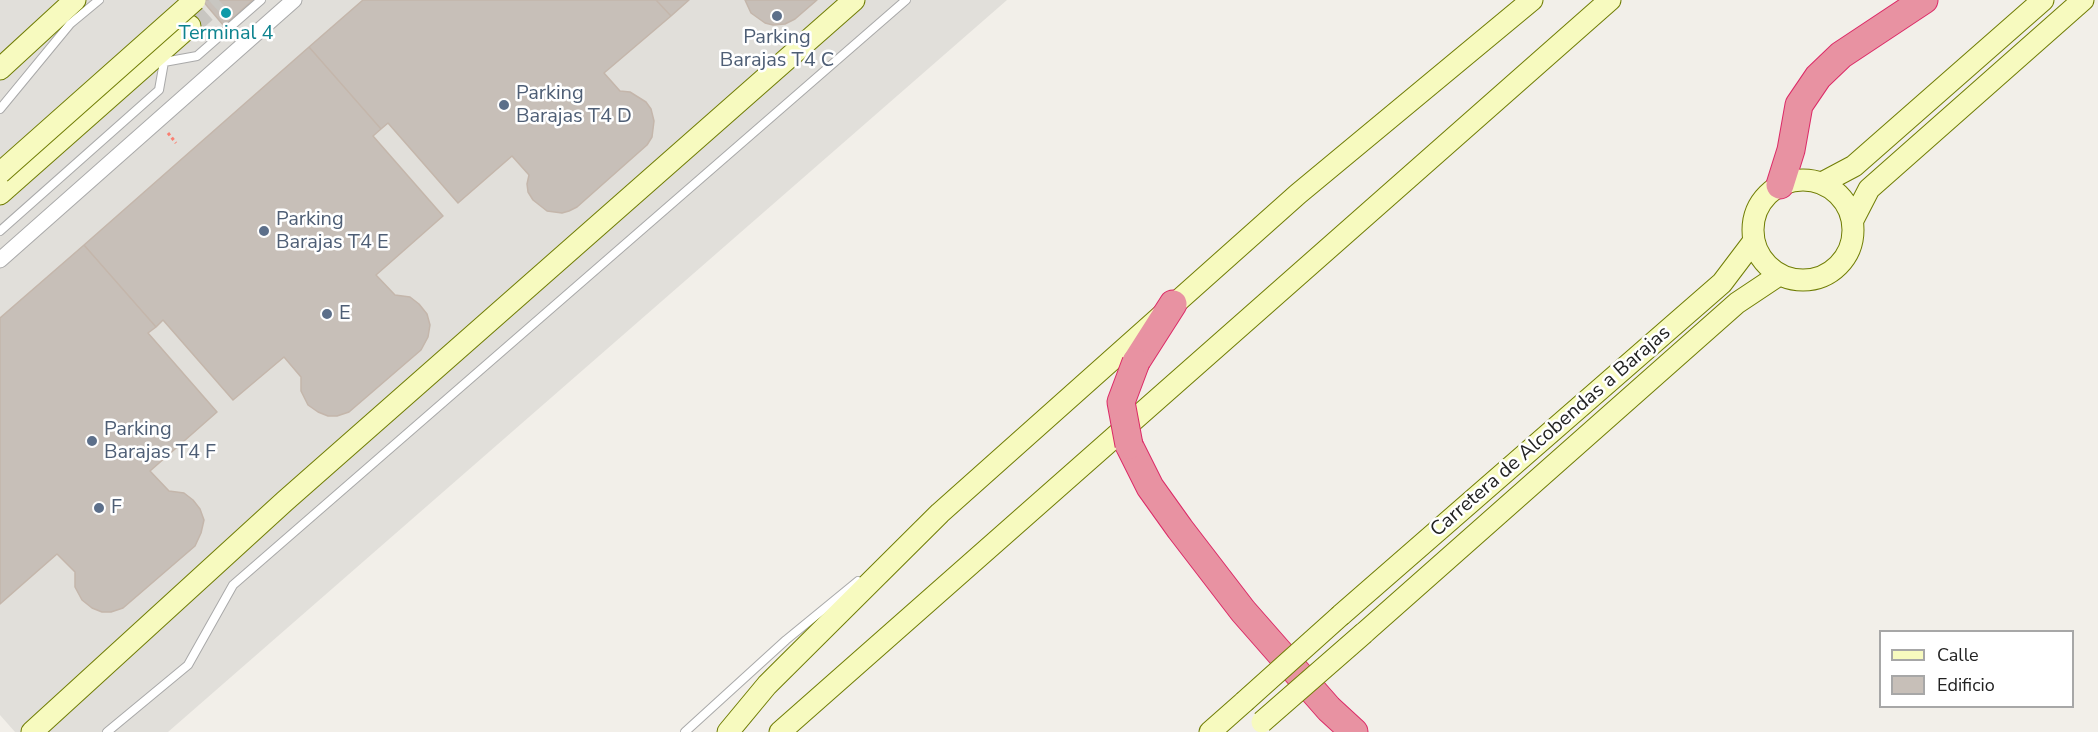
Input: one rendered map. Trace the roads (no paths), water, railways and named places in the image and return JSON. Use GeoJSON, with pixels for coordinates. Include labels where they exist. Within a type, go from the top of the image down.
{"type":"FeatureCollection","features":[{"type":"Feature","properties":{"kind":"highway"},"geometry":{"type":"LineString","coordinates":[[1780,184],[1791,150],[1799,105],[1818,76],[1841,55],[1924,0]]}},
{"type":"Feature","properties":{"kind":"highway"},"geometry":{"type":"LineString","coordinates":[[1173,304],[1136,362],[1121,402],[1129,445],[1150,486],[1244,611],[1329,709],[1354,732]]}},
{"type":"Feature","properties":{"kind":"street"},"geometry":{"type":"LineString","coordinates":[[0,69],[75,0]]}},
{"type":"Feature","properties":{"kind":"street"},"geometry":{"type":"LineString","coordinates":[[0,173],[195,0]]}},
{"type":"Feature","properties":{"kind":"street"},"geometry":{"type":"LineString","coordinates":[[0,260],[294,0]]}},
{"type":"Feature","properties":{"kind":"street"},"geometry":{"type":"LineString","coordinates":[[32,732],[285,501],[854,0]]}},
{"type":"Feature","properties":{"kind":"street"},"geometry":{"type":"LineString","coordinates":[[728,732],[767,685],[940,513],[1298,194],[1532,0]]}},
{"type":"Feature","properties":{"kind":"street"},"geometry":{"type":"LineString","coordinates":[[780,732],[1610,0]]}},
{"type":"Feature","properties":{"kind":"street"},"geometry":{"type":"LineString","coordinates":[[1822,183],[1854,166],[2043,0]]}},
{"type":"Feature","properties":{"kind":"street"},"geometry":{"type":"LineString","coordinates":[[1853,220],[1842,198],[1822,183],[1801,179],[1780,184],[1757,208],[1753,242],[1762,261],[1779,275],[1806,281],[1833,271],[1850,249],[1853,220],[1869,189],[2083,0]]}},
{"type":"Feature","properties":{"kind":"street"},"geometry":{"type":"LineString","coordinates":[[0,194],[190,26]]}},
{"type":"Feature","properties":{"kind":"street","name":"Carretera de Alcobendas a Barajas"},"geometry":{"type":"LineString","coordinates":[[1210,732],[1722,283],[1753,242]]}},
{"type":"Feature","properties":{"kind":"street","name":"Carretera de Alcobendas a Barajas"},"geometry":{"type":"LineString","coordinates":[[1256,727],[1737,303],[1779,275]]}},
{"type":"Feature","properties":{"kind":"lane"},"geometry":{"type":"LineString","coordinates":[[0,109],[70,24],[99,0]]}},
{"type":"Feature","properties":{"kind":"lane"},"geometry":{"type":"LineString","coordinates":[[0,231],[159,90],[164,62],[197,56],[261,0]]}},
{"type":"Feature","properties":{"kind":"lane"},"geometry":{"type":"LineString","coordinates":[[107,732],[188,665],[233,585],[906,0]]}},
{"type":"Feature","properties":{"kind":"lane"},"geometry":{"type":"LineString","coordinates":[[685,732],[786,640],[940,513]]}},
{"type":"Feature","properties":{"kind":"tunnel"},"geometry":{"type":"LineString","coordinates":[[190,26],[219,0]]}},
{"type":"Feature","properties":{"kind":"place","name":"Terminal 4"},"geometry":{"type":"Point","coordinates":[226,13]}},
{"type":"Feature","properties":{"kind":"place","name":"Parking Barajas T4 C"},"geometry":{"type":"Point","coordinates":[777,16]}},
{"type":"Feature","properties":{"kind":"place","name":"Parking Barajas T4 D"},"geometry":{"type":"Point","coordinates":[504,105]}},
{"type":"Feature","properties":{"kind":"place","name":"Parking Barajas T4 E"},"geometry":{"type":"Point","coordinates":[264,231]}},
{"type":"Feature","properties":{"kind":"place","name":"E"},"geometry":{"type":"Point","coordinates":[327,314]}},
{"type":"Feature","properties":{"kind":"place","name":"Parking Barajas T4 F"},"geometry":{"type":"Point","coordinates":[92,441]}},
{"type":"Feature","properties":{"kind":"place","name":"F"},"geometry":{"type":"Point","coordinates":[99,508]}}]}
